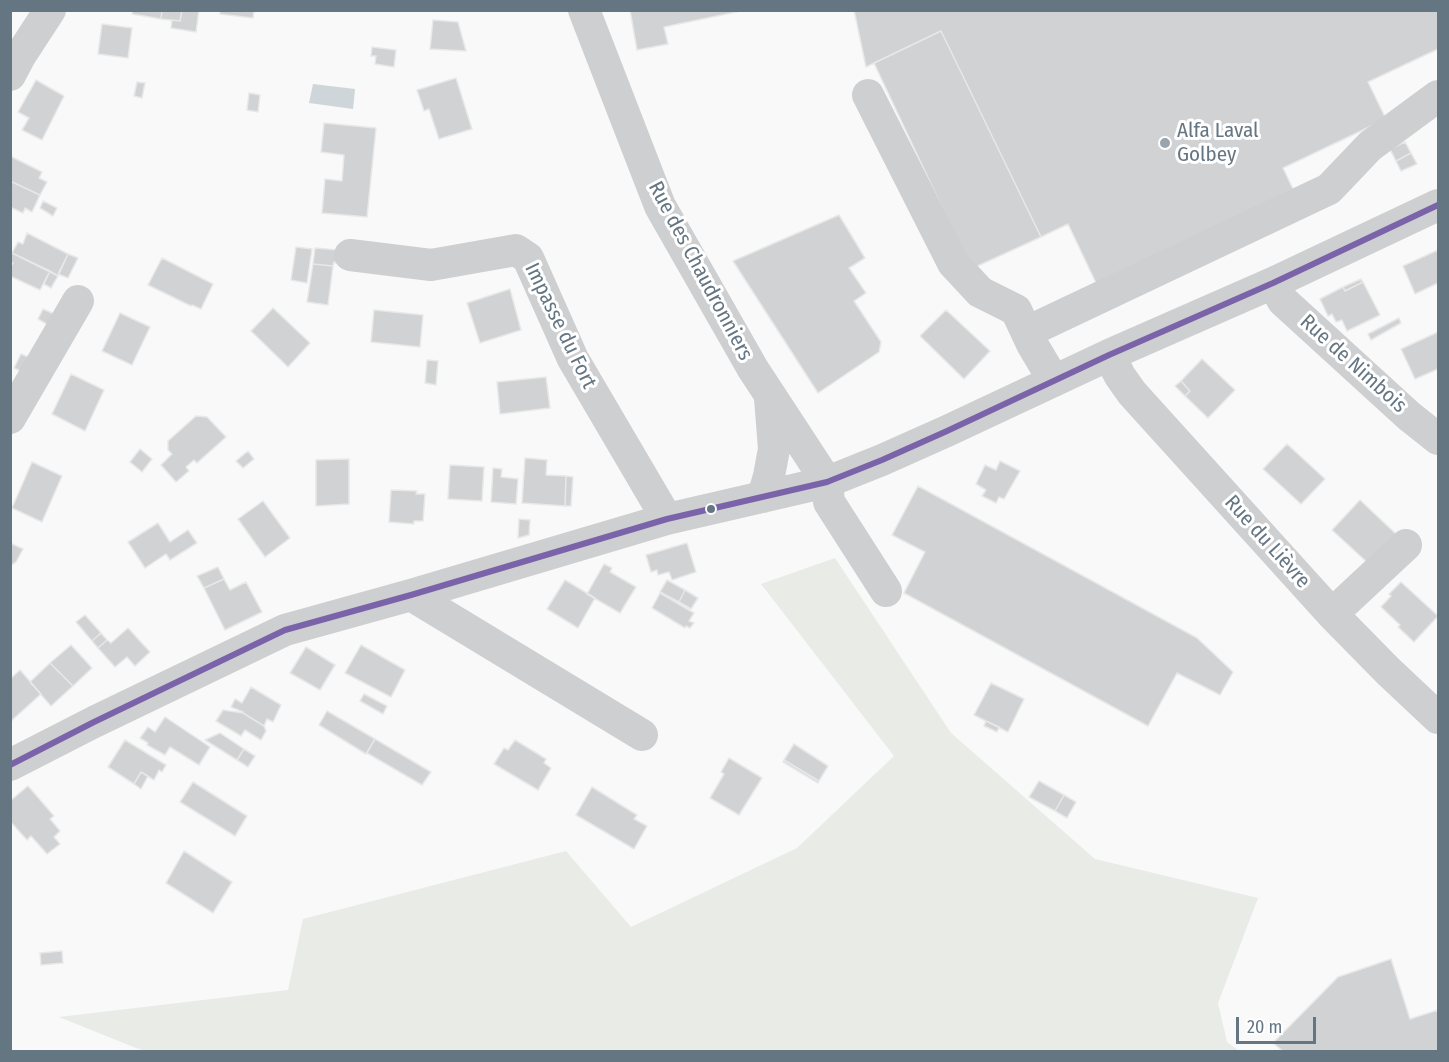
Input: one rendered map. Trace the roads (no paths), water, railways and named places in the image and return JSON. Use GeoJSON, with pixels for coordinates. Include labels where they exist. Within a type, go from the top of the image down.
{"type":"FeatureCollection","features":[{"type":"Feature","properties":{"kind":"street"},"geometry":{"type":"LineString","coordinates":[[10,75],[50,10]]}},
{"type":"Feature","properties":{"kind":"street","name":"Rue des Chaudronniers"},"geometry":{"type":"LineString","coordinates":[[584,10],[660,206],[753,369],[827,482],[829,502],[886,591]]}},
{"type":"Feature","properties":{"kind":"street"},"geometry":{"type":"LineString","coordinates":[[868,95],[953,263],[980,292],[1016,310],[1054,381]]}},
{"type":"Feature","properties":{"kind":"street"},"geometry":{"type":"LineString","coordinates":[[1027,332],[1329,189],[1370,146],[1438,96]]}},
{"type":"Feature","properties":{"kind":"street"},"geometry":{"type":"LineString","coordinates":[[10,765],[285,630],[667,519],[827,482],[882,460],[1109,355],[1273,283],[1438,205]]}},
{"type":"Feature","properties":{"kind":"street","name":"Impasse du Fort"},"geometry":{"type":"LineString","coordinates":[[350,255],[431,265],[516,250],[528,258],[573,360],[667,519]]}},
{"type":"Feature","properties":{"kind":"street","name":"Rue de Nimbois"},"geometry":{"type":"LineString","coordinates":[[1273,283],[1283,301],[1409,416],[1438,439]]}},
{"type":"Feature","properties":{"kind":"street"},"geometry":{"type":"LineString","coordinates":[[10,418],[78,301]]}},
{"type":"Feature","properties":{"kind":"street","name":"Rue du Lièvre"},"geometry":{"type":"LineString","coordinates":[[1109,355],[1132,393],[1332,614],[1438,718]]}},
{"type":"Feature","properties":{"kind":"street"},"geometry":{"type":"LineString","coordinates":[[763,497],[774,449],[770,394]]}},
{"type":"Feature","properties":{"kind":"street"},"geometry":{"type":"LineString","coordinates":[[1332,614],[1406,545]]}},
{"type":"Feature","properties":{"kind":"street"},"geometry":{"type":"LineString","coordinates":[[411,595],[642,735]]}},
{"type":"Feature","properties":{"kind":"place","name":"Alfa Laval Golbey"},"geometry":{"type":"Point","coordinates":[1165,143]}}]}
